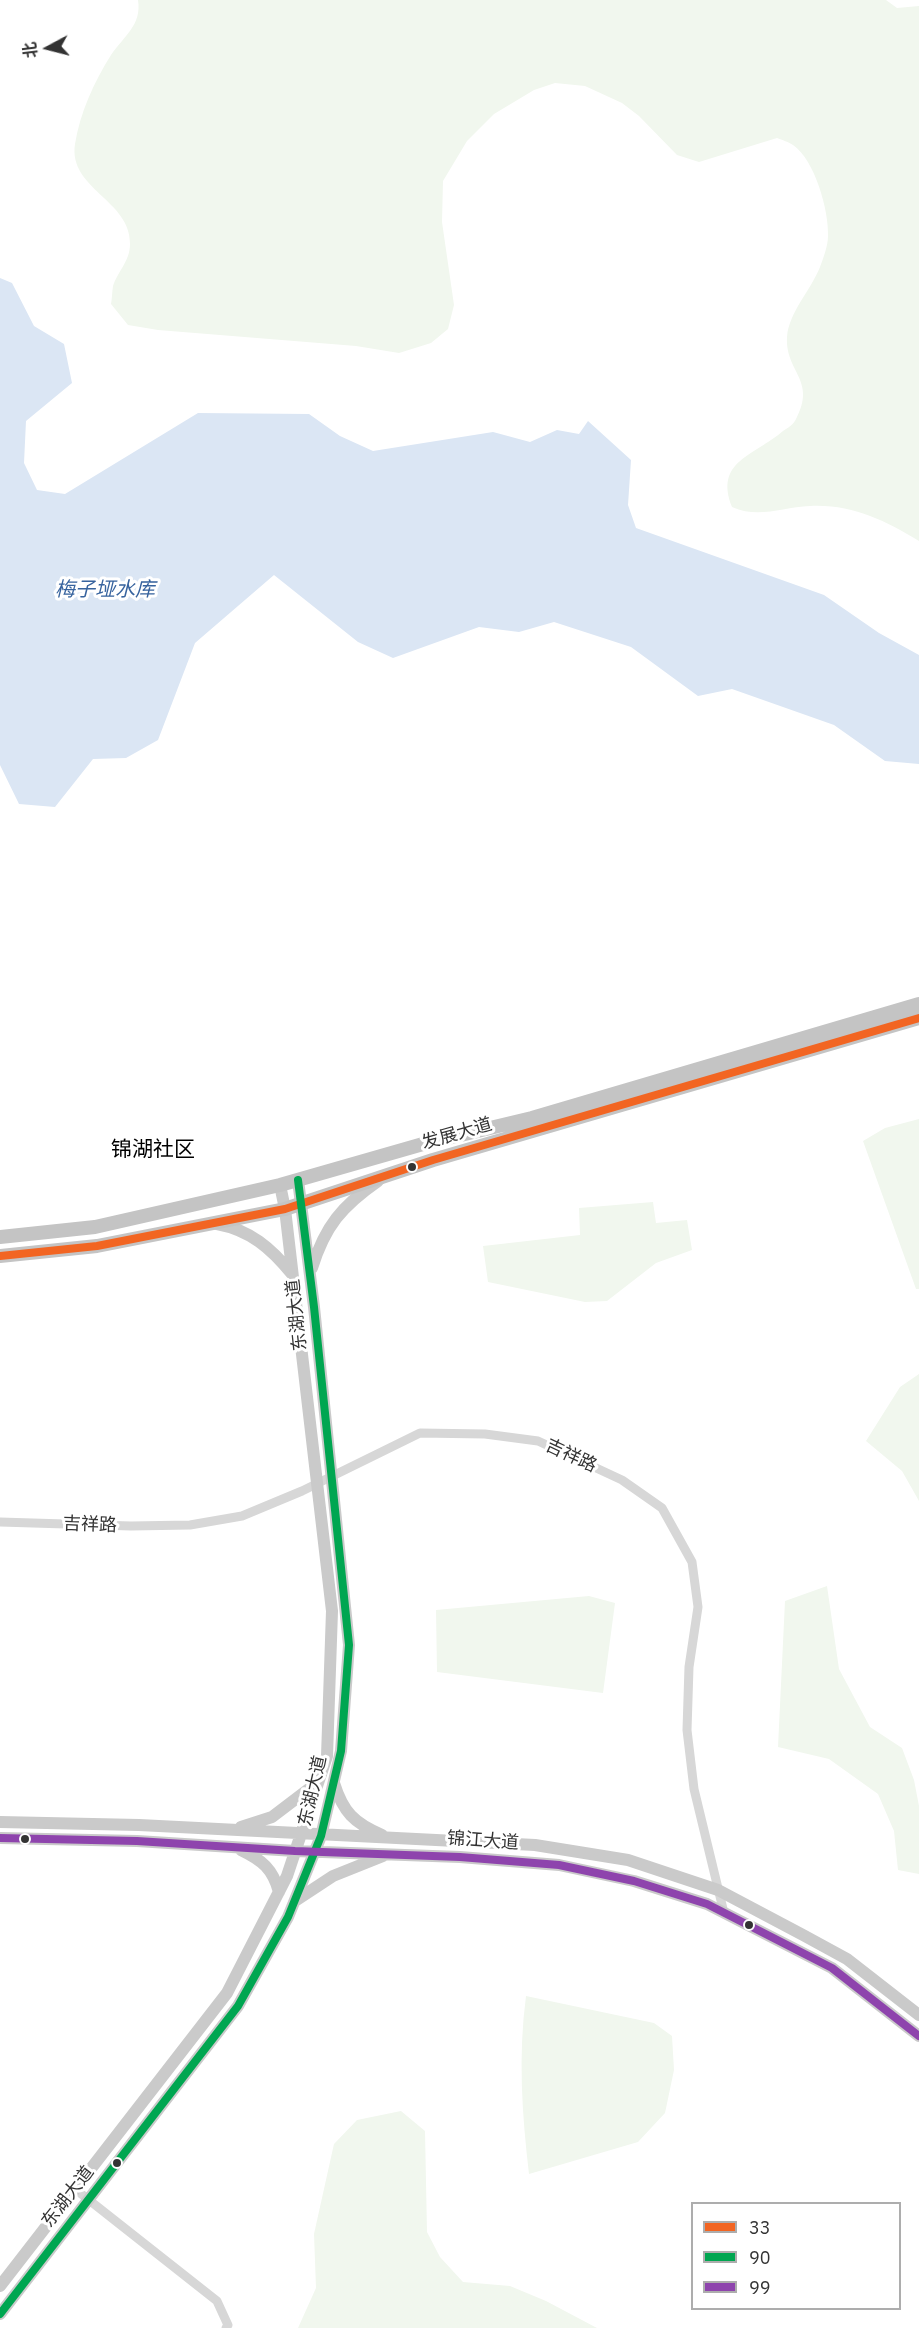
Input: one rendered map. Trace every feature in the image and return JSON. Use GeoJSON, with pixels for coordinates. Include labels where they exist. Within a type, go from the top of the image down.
{"type":"FeatureCollection","features":[{"type":"Feature","properties":{"kind":"highway","name":"发展大道"},"geometry":{"type":"LineString","coordinates":[[0,1237],[95,1227],[280,1185],[423,1144],[532,1118],[919,1004]]}},
{"type":"Feature","properties":{"kind":"highway","name":"发展大道"},"geometry":{"type":"LineString","coordinates":[[0,1256],[97,1246],[285,1209],[386,1175],[919,1018]]}},
{"type":"Feature","properties":{"kind":"main road"},"geometry":{"type":"LineString","coordinates":[[310,1274],[320,1245],[333,1220],[354,1197],[386,1175]]}},
{"type":"Feature","properties":{"kind":"main road","name":"东湖大道"},"geometry":{"type":"LineString","coordinates":[[0,2314],[238,2006],[294,1902],[321,1836],[341,1751],[349,1645],[333,1475],[298,1180]]}},
{"type":"Feature","properties":{"kind":"main road","name":"东湖大道"},"geometry":{"type":"LineString","coordinates":[[0,2286],[227,1993],[279,1892],[327,1756],[332,1611],[285,1209],[280,1185]]}},
{"type":"Feature","properties":{"kind":"main road"},"geometry":{"type":"LineString","coordinates":[[215,1223],[235,1227],[262,1243],[292,1275]]}},
{"type":"Feature","properties":{"kind":"main road"},"geometry":{"type":"LineString","coordinates":[[233,1829],[272,1817],[319,1781]]}},
{"type":"Feature","properties":{"kind":"main road"},"geometry":{"type":"LineString","coordinates":[[334,1782],[340,1803],[360,1826],[392,1839]]}},
{"type":"Feature","properties":{"kind":"main road","name":"锦江大道"},"geometry":{"type":"LineString","coordinates":[[0,1821],[233,1829],[321,1836],[535,1845],[628,1860],[718,1890],[847,1959],[919,2015]]}},
{"type":"Feature","properties":{"kind":"main road","name":"锦江大道"},"geometry":{"type":"LineString","coordinates":[[0,1838],[235,1846],[559,1864],[634,1881],[707,1904],[724,1912],[832,1968],[919,2036]]}},
{"type":"Feature","properties":{"kind":"main road"},"geometry":{"type":"LineString","coordinates":[[235,1846],[262,1860],[274,1874],[279,1892]]}},
{"type":"Feature","properties":{"kind":"main road"},"geometry":{"type":"LineString","coordinates":[[294,1902],[333,1876],[389,1854]]}},
{"type":"Feature","properties":{"kind":"street","name":"吉祥路"},"geometry":{"type":"LineString","coordinates":[[0,1522],[131,1526],[190,1525],[242,1516],[420,1433],[485,1434],[538,1441],[622,1480],[662,1508],[692,1562],[698,1607],[689,1667],[687,1730],[694,1789],[724,1912]]}},
{"type":"Feature","properties":{"kind":"street"},"geometry":{"type":"LineString","coordinates":[[75,2189],[218,2301],[228,2325],[226,2328]]}},
{"type":"Feature","properties":{"kind":"shaded area"},"geometry":{"type":"Polygon","coordinates":[[[138,0],[886,0],[897,8],[919,6],[919,541],[880,520],[840,508],[810,506],[752,512],[732,507],[728,492],[728,479],[733,469],[749,454],[792,424],[802,406],[802,385],[791,359],[787,337],[796,310],[820,267],[828,240],[823,200],[808,162],[791,144],[777,138],[699,162],[677,155],[639,116],[622,103],[585,86],[555,83],[534,90],[494,114],[467,141],[443,181],[442,222],[454,305],[448,329],[431,343],[399,353],[356,346],[158,330],[128,325],[111,304],[113,286],[129,250],[128,229],[121,216],[81,172],[75,159],[75,144],[80,121],[93,87],[111,55],[135,23],[139,9],[138,0]]]}},
{"type":"Feature","properties":{"kind":"shaded area"},"geometry":{"type":"Polygon","coordinates":[[[919,1119],[919,1289],[916,1289],[863,1141],[885,1128],[919,1119]]]}},
{"type":"Feature","properties":{"kind":"shaded area"},"geometry":{"type":"Polygon","coordinates":[[[653,1202],[656,1223],[687,1220],[692,1250],[656,1263],[607,1301],[585,1302],[488,1282],[483,1246],[580,1235],[579,1208],[653,1202]]]}},
{"type":"Feature","properties":{"kind":"shaded area"},"geometry":{"type":"Polygon","coordinates":[[[919,1374],[919,1501],[902,1471],[866,1441],[900,1387],[919,1374]]]}},
{"type":"Feature","properties":{"kind":"shaded area"},"geometry":{"type":"Polygon","coordinates":[[[827,1586],[839,1669],[870,1727],[902,1748],[914,1780],[919,1806],[919,1874],[898,1870],[894,1831],[878,1794],[829,1759],[778,1747],[785,1601],[827,1586]]]}},
{"type":"Feature","properties":{"kind":"shaded area"},"geometry":{"type":"Polygon","coordinates":[[[589,1596],[615,1603],[603,1693],[437,1672],[436,1610],[589,1596]]]}},
{"type":"Feature","properties":{"kind":"shaded area"},"geometry":{"type":"Polygon","coordinates":[[[526,1996],[654,2023],[672,2036],[674,2070],[665,2113],[638,2142],[529,2174],[522,2085],[522,2041],[526,1996]]]}},
{"type":"Feature","properties":{"kind":"shaded area"},"geometry":{"type":"Polygon","coordinates":[[[401,2111],[425,2131],[427,2232],[440,2257],[463,2282],[510,2286],[546,2301],[597,2328],[298,2328],[316,2288],[314,2234],[334,2144],[357,2120],[401,2111]]]}},
{"type":"Feature","properties":{"kind":"water","name":"梅子垭水库"},"geometry":{"type":"Polygon","coordinates":[[[0,278],[12,283],[34,326],[64,344],[72,383],[26,421],[24,463],[37,490],[65,494],[198,413],[309,414],[340,436],[373,451],[493,432],[530,442],[557,430],[579,434],[588,421],[631,460],[628,505],[636,528],[824,595],[879,633],[919,655],[919,764],[885,761],[834,725],[732,689],[698,696],[631,647],[554,622],[519,632],[479,627],[393,658],[358,642],[274,575],[195,643],[158,740],[126,758],[93,759],[55,807],[19,804],[0,765],[0,278]]]}},
{"type":"Feature","properties":{"kind":"transit line","name":"33"},"geometry":{"type":"LineString","coordinates":[[0,1256],[97,1246],[285,1209],[433,1160],[919,1018]]}},
{"type":"Feature","properties":{"kind":"transit line","name":"90"},"geometry":{"type":"LineString","coordinates":[[0,2314],[238,2006],[288,1917],[321,1836],[341,1751],[349,1645],[314,1307],[298,1180]]}},
{"type":"Feature","properties":{"kind":"transit line","name":"99"},"geometry":{"type":"LineString","coordinates":[[0,1838],[137,1841],[295,1851],[460,1857],[559,1865],[634,1881],[707,1904],[832,1968],[919,2036]]}},
{"type":"Feature","properties":{"kind":"district","name":"锦湖社区"},"geometry":{"type":"Point","coordinates":[153,1150]}}]}
